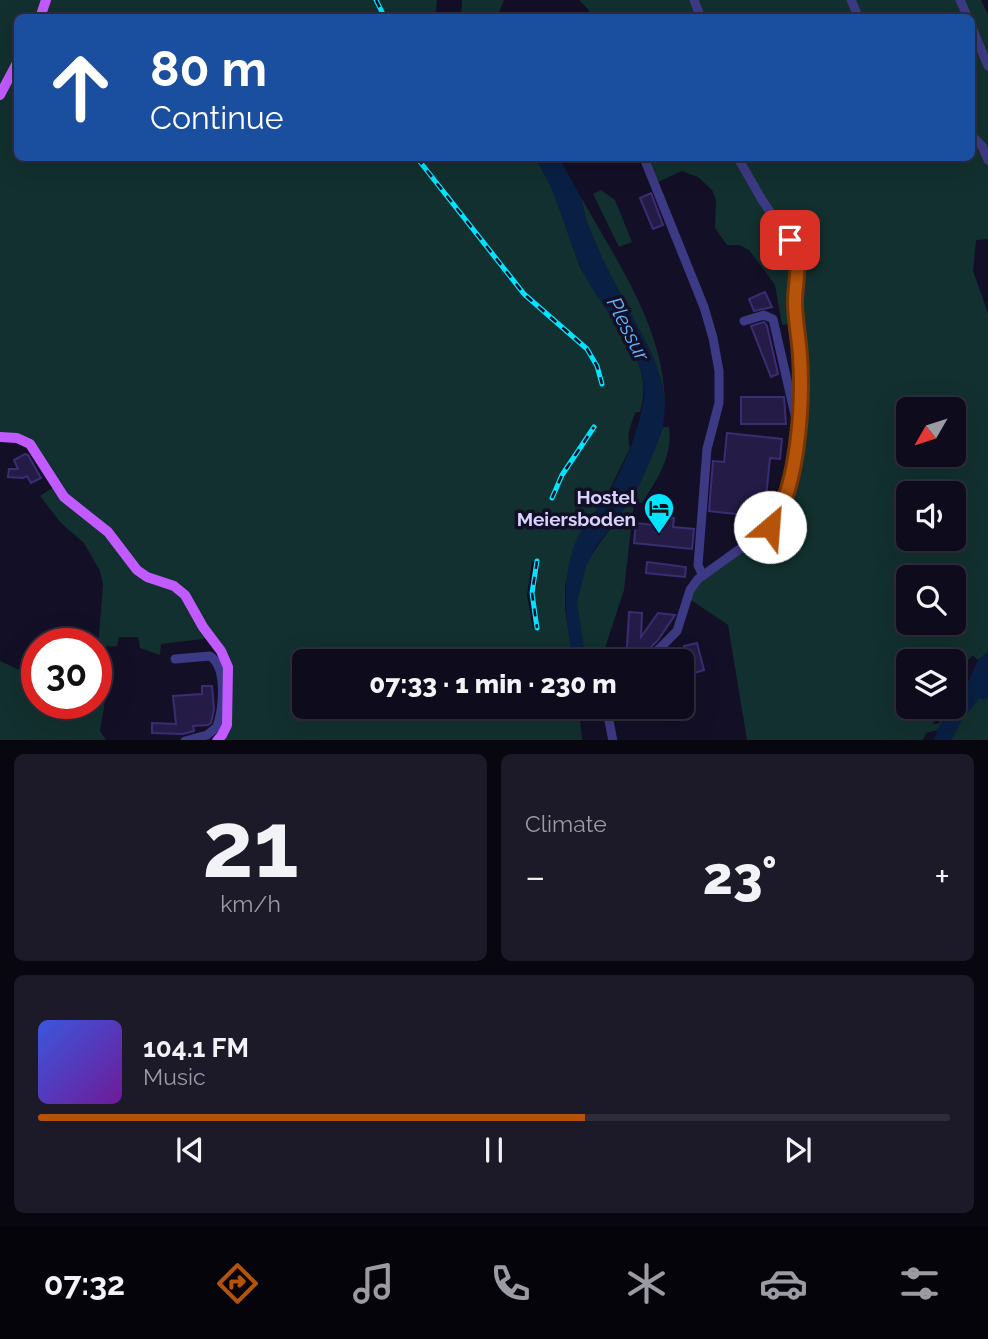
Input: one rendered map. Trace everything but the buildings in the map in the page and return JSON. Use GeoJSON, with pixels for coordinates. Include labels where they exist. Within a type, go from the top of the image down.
{"type":"FeatureCollection","features":[{"type":"Feature","properties":{"kind":"main road"},"geometry":{"type":"LineString","coordinates":[[0,95],[14,69]]}},
{"type":"Feature","properties":{"kind":"main road"},"geometry":{"type":"LineString","coordinates":[[0,437],[17,438],[30,444],[64,497],[104,529],[137,570],[147,577],[174,586],[185,596],[202,627],[221,651],[228,667],[227,725],[217,740]]}},
{"type":"Feature","properties":{"kind":"street"},"geometry":{"type":"LineString","coordinates":[[975,35],[988,66]]}},
{"type":"Feature","properties":{"kind":"street"},"geometry":{"type":"LineString","coordinates":[[975,139],[982,146],[988,160]]}},
{"type":"Feature","properties":{"kind":"street"},"geometry":{"type":"LineString","coordinates":[[646,161],[704,307],[718,363],[720,395],[707,449],[698,565],[702,574]]}},
{"type":"Feature","properties":{"kind":"street"},"geometry":{"type":"LineString","coordinates":[[659,649],[677,631],[690,590],[702,574],[765,531],[778,514],[794,464],[800,370],[795,304],[797,256],[793,245],[740,161]]}},
{"type":"Feature","properties":{"kind":"street"},"geometry":{"type":"LineString","coordinates":[[744,321],[764,315],[773,319],[797,434]]}},
{"type":"Feature","properties":{"kind":"street"},"geometry":{"type":"LineString","coordinates":[[175,659],[212,657],[218,665],[221,677],[218,727],[208,735],[185,740]]}},
{"type":"Feature","properties":{"kind":"street"},"geometry":{"type":"LineString","coordinates":[[609,719],[613,740]]}},
{"type":"Feature","properties":{"kind":"green space"},"geometry":{"type":"Polygon","coordinates":[[[0,0],[437,0],[435,14],[14,14],[14,161],[537,161],[551,185],[580,267],[635,355],[643,383],[640,412],[636,412],[630,430],[630,448],[607,495],[581,532],[565,585],[565,608],[571,649],[292,649],[292,719],[580,719],[582,740],[217,740],[229,677],[211,638],[161,644],[160,655],[140,648],[138,637],[119,637],[117,646],[112,646],[112,628],[100,628],[103,585],[100,571],[84,543],[61,523],[40,496],[55,486],[33,447],[0,437],[0,0]],[[532,561],[527,595],[533,629],[540,627],[535,595],[540,562],[532,561]]]}},
{"type":"Feature","properties":{"kind":"green space"},"geometry":{"type":"Polygon","coordinates":[[[462,0],[504,0],[498,14],[461,14],[462,0]]]}},
{"type":"Feature","properties":{"kind":"green space"},"geometry":{"type":"Polygon","coordinates":[[[579,0],[981,0],[988,14],[988,239],[976,240],[973,271],[988,313],[988,652],[978,660],[973,656],[966,661],[966,649],[896,649],[896,719],[936,719],[932,724],[938,724],[944,719],[941,729],[926,733],[923,740],[747,740],[728,625],[688,598],[690,590],[775,521],[797,434],[788,386],[800,383],[796,323],[782,325],[775,285],[749,250],[739,245],[727,245],[715,228],[716,200],[712,190],[698,177],[682,171],[658,182],[649,161],[975,161],[975,14],[590,14],[579,0]]]}},
{"type":"Feature","properties":{"kind":"green space"},"geometry":{"type":"Polygon","coordinates":[[[601,190],[615,200],[632,242],[619,247],[593,194],[601,190]]]}},
{"type":"Feature","properties":{"kind":"green space"},"geometry":{"type":"Polygon","coordinates":[[[581,197],[624,272],[648,323],[663,376],[665,405],[662,383],[652,354],[600,255],[586,220],[581,197]]]}},
{"type":"Feature","properties":{"kind":"green space"},"geometry":{"type":"Polygon","coordinates":[[[663,427],[669,427],[669,448],[658,476],[642,503],[634,503],[624,590],[605,649],[583,649],[577,610],[581,578],[591,557],[638,485],[663,427]]]}},
{"type":"Feature","properties":{"kind":"green space"},"geometry":{"type":"Polygon","coordinates":[[[0,661],[21,671],[21,719],[102,719],[100,731],[106,740],[0,740],[0,661]]]}},
{"type":"Feature","properties":{"kind":"green space"},"geometry":{"type":"Polygon","coordinates":[[[978,697],[986,700],[988,697],[988,740],[948,740],[961,719],[966,719],[966,713],[978,697]]]}},
{"type":"Feature","properties":{"kind":"water","name":"Plessur"},"geometry":{"type":"Polygon","coordinates":[[[537,161],[561,161],[581,197],[586,220],[605,264],[652,354],[662,383],[665,405],[663,427],[640,484],[595,548],[586,567],[577,602],[584,649],[571,649],[566,601],[571,556],[579,535],[606,497],[630,449],[642,411],[644,383],[633,352],[587,280],[551,187],[537,161]]]}},
{"type":"Feature","properties":{"kind":"water"},"geometry":{"type":"Polygon","coordinates":[[[988,652],[986,700],[977,696],[974,699],[966,692],[966,686],[978,660],[988,652]]]}},
{"type":"Feature","properties":{"kind":"water"},"geometry":{"type":"Polygon","coordinates":[[[968,696],[973,700],[968,705],[970,708],[966,713],[968,696]]]}},
{"type":"Feature","properties":{"kind":"water"},"geometry":{"type":"Polygon","coordinates":[[[948,719],[962,719],[948,740],[935,740],[936,730],[948,719]]]}},
{"type":"Feature","properties":{"kind":"waterway"},"geometry":{"type":"LineString","coordinates":[[943,740],[955,716],[988,671]]}},
{"type":"Feature","properties":{"kind":"railway"},"geometry":{"type":"LineString","coordinates":[[376,0],[383,14]]}},
{"type":"Feature","properties":{"kind":"railway"},"geometry":{"type":"LineString","coordinates":[[419,161],[524,294],[587,349],[597,366],[602,384]]}},
{"type":"Feature","properties":{"kind":"railway"},"geometry":{"type":"LineString","coordinates":[[552,498],[562,475],[594,427]]}},
{"type":"Feature","properties":{"kind":"railway"},"geometry":{"type":"LineString","coordinates":[[537,561],[532,593],[537,628]]}},
{"type":"Feature","properties":{"kind":"place","name":"Hostel Meiersboden"},"geometry":{"type":"Point","coordinates":[659,535]}},
{"type":"Feature","properties":{"kind":"route"},"geometry":{"type":"LineString","coordinates":[[770,527],[783,503],[797,449],[800,353],[795,304],[798,261],[790,240]]}}]}
